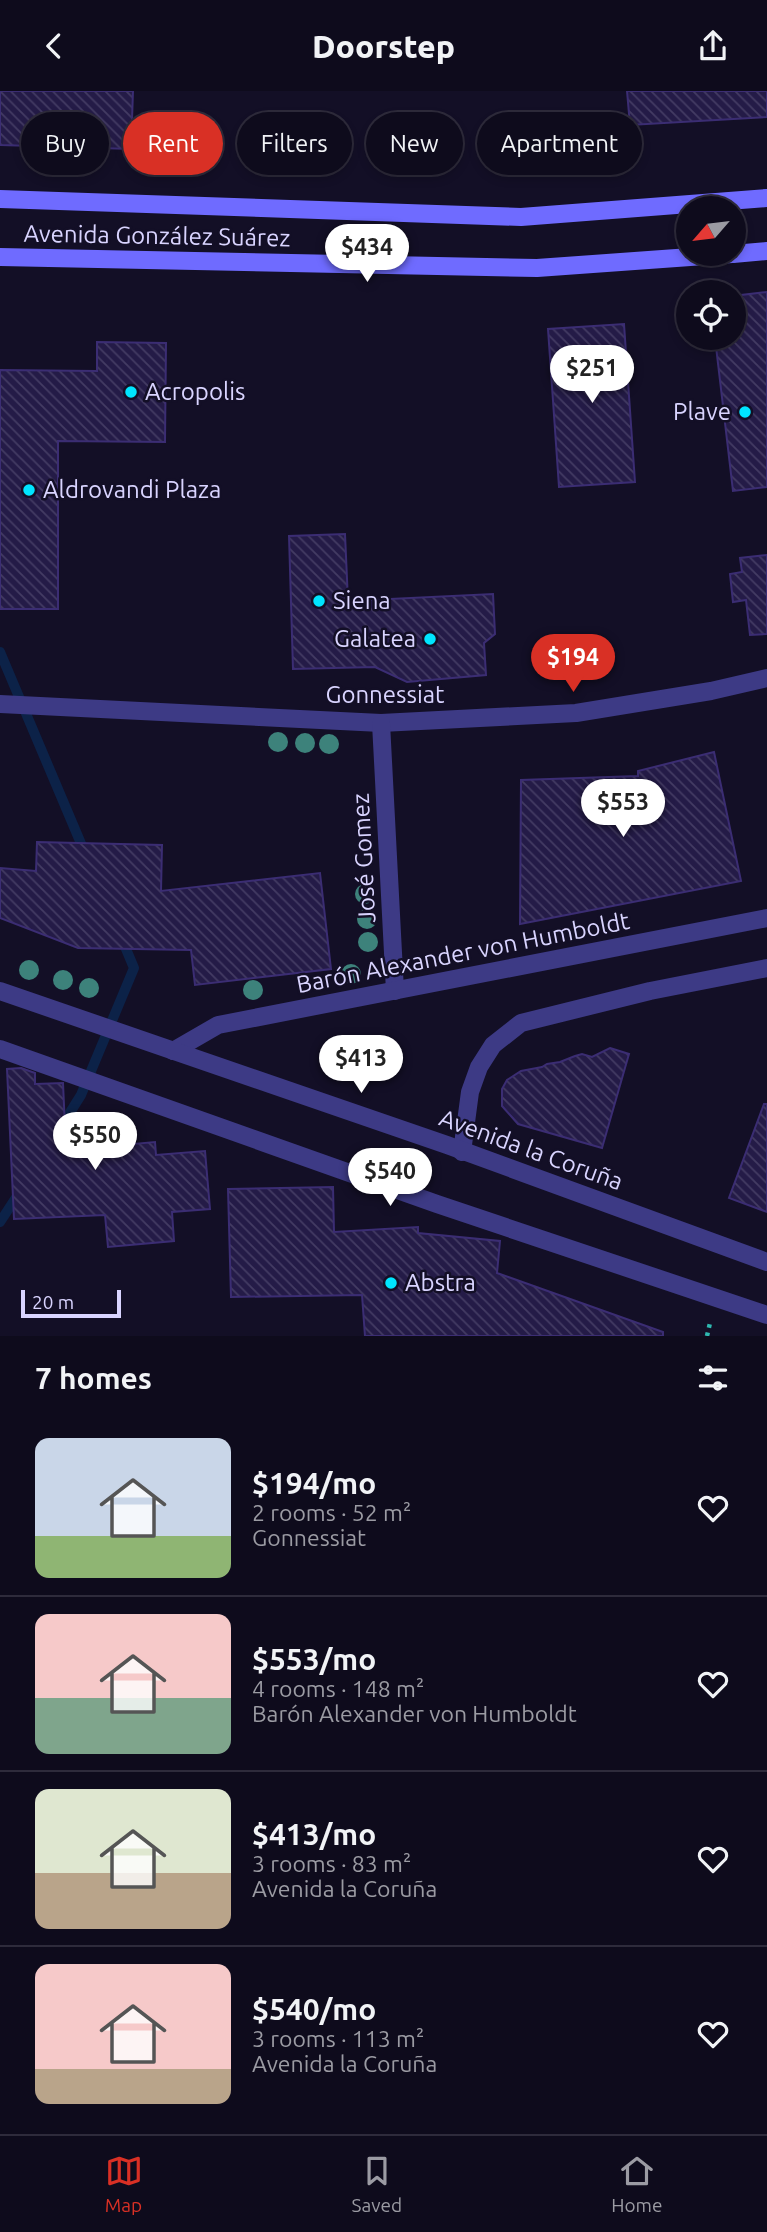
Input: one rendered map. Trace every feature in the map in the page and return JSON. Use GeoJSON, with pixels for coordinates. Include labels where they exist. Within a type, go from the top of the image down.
{"type":"FeatureCollection","features":[{"type":"Feature","properties":{"kind":"main road","name":"Avenida González Suárez"},"geometry":{"type":"LineString","coordinates":[[0,199],[521,217],[767,198]]}},
{"type":"Feature","properties":{"kind":"main road","name":"Avenida González Suárez"},"geometry":{"type":"LineString","coordinates":[[746,253],[767,251]]}},
{"type":"Feature","properties":{"kind":"main road","name":"Avenida González Suárez"},"geometry":{"type":"LineString","coordinates":[[0,257],[537,268],[676,258]]}},
{"type":"Feature","properties":{"kind":"street","name":"Gonnessiat"},"geometry":{"type":"LineString","coordinates":[[0,704],[382,723],[576,713],[711,691],[767,677]]}},
{"type":"Feature","properties":{"kind":"street","name":"José Gomez"},"geometry":{"type":"LineString","coordinates":[[382,723],[395,991]]}},
{"type":"Feature","properties":{"kind":"street","name":"Barón Alexander von Humboldt"},"geometry":{"type":"LineString","coordinates":[[173,1051],[218,1025],[767,918]]}},
{"type":"Feature","properties":{"kind":"street"},"geometry":{"type":"LineString","coordinates":[[462,1151],[470,1092],[480,1066],[494,1045],[521,1023],[650,991],[767,968]]}},
{"type":"Feature","properties":{"kind":"street","name":"Avenida la Coruña"},"geometry":{"type":"LineString","coordinates":[[0,991],[462,1151],[767,1262]]}},
{"type":"Feature","properties":{"kind":"street"},"geometry":{"type":"LineString","coordinates":[[0,1049],[437,1204],[767,1315]]}},
{"type":"Feature","properties":{"kind":"building"},"geometry":{"type":"Polygon","coordinates":[[[0,91],[133,91],[132,112],[123,112],[123,149],[109,148],[109,112],[21,112],[21,146],[0,145],[0,91]]]}},
{"type":"Feature","properties":{"kind":"building"},"geometry":{"type":"Polygon","coordinates":[[[627,91],[767,91],[767,117],[642,124],[642,112],[629,112],[627,91]]]}},
{"type":"Feature","properties":{"kind":"building","name":"Plave"},"geometry":{"type":"Polygon","coordinates":[[[767,292],[767,487],[733,491],[716,350],[746,350],[746,294],[767,292]]]}},
{"type":"Feature","properties":{"kind":"building"},"geometry":{"type":"Polygon","coordinates":[[[624,324],[635,482],[559,487],[548,329],[624,324]]]}},
{"type":"Feature","properties":{"kind":"building"},"geometry":{"type":"Polygon","coordinates":[[[97,342],[166,343],[165,442],[58,441],[58,609],[0,609],[0,370],[97,371],[97,342]]]}},
{"type":"Feature","properties":{"kind":"building"},"geometry":{"type":"Polygon","coordinates":[[[345,534],[348,601],[493,594],[495,634],[484,643],[486,675],[407,682],[375,667],[293,669],[289,536],[345,534]]]}},
{"type":"Feature","properties":{"kind":"building"},"geometry":{"type":"Polygon","coordinates":[[[767,555],[767,634],[750,635],[746,600],[733,602],[730,574],[742,572],[740,558],[767,555]]]}},
{"type":"Feature","properties":{"kind":"building"},"geometry":{"type":"Polygon","coordinates":[[[714,752],[741,881],[520,924],[521,780],[638,776],[638,771],[714,752]]]}},
{"type":"Feature","properties":{"kind":"building"},"geometry":{"type":"Polygon","coordinates":[[[37,842],[162,845],[161,891],[320,873],[331,969],[195,985],[191,950],[78,948],[0,918],[0,868],[36,871],[37,842]]]}},
{"type":"Feature","properties":{"kind":"building"},"geometry":{"type":"Polygon","coordinates":[[[610,1048],[629,1054],[602,1148],[518,1124],[502,1106],[502,1089],[507,1080],[521,1071],[582,1054],[592,1057],[610,1048]]]}},
{"type":"Feature","properties":{"kind":"building"},"geometry":{"type":"Polygon","coordinates":[[[21,1068],[35,1073],[35,1084],[63,1083],[66,1150],[155,1142],[156,1155],[205,1151],[210,1209],[172,1212],[174,1241],[108,1247],[105,1215],[14,1219],[7,1069],[21,1068]]]}},
{"type":"Feature","properties":{"kind":"building"},"geometry":{"type":"Polygon","coordinates":[[[764,1104],[767,1104],[767,1212],[729,1198],[764,1104]]]}},
{"type":"Feature","properties":{"kind":"building"},"geometry":{"type":"Polygon","coordinates":[[[333,1187],[334,1232],[418,1227],[418,1233],[500,1241],[497,1273],[663,1332],[663,1336],[365,1336],[362,1295],[231,1297],[228,1189],[333,1187]]]}},
{"type":"Feature","properties":{"kind":"waterway"},"geometry":{"type":"LineString","coordinates":[[0,652],[85,853]]}},
{"type":"Feature","properties":{"kind":"waterway"},"geometry":{"type":"LineString","coordinates":[[59,1130],[81,1095],[134,968],[121,937]]}},
{"type":"Feature","properties":{"kind":"waterway"},"geometry":{"type":"LineString","coordinates":[[0,1222],[19,1193]]}},
{"type":"Feature","properties":{"kind":"place","name":"Acropolis"},"geometry":{"type":"Point","coordinates":[131,392]}},
{"type":"Feature","properties":{"kind":"place","name":"Plave"},"geometry":{"type":"Point","coordinates":[745,412]}},
{"type":"Feature","properties":{"kind":"place","name":"Aldrovandi Plaza"},"geometry":{"type":"Point","coordinates":[29,490]}},
{"type":"Feature","properties":{"kind":"place","name":"Siena"},"geometry":{"type":"Point","coordinates":[319,601]}},
{"type":"Feature","properties":{"kind":"place","name":"Galatea"},"geometry":{"type":"Point","coordinates":[430,639]}},
{"type":"Feature","properties":{"kind":"place","name":"Abstra"},"geometry":{"type":"Point","coordinates":[391,1283]}}]}
